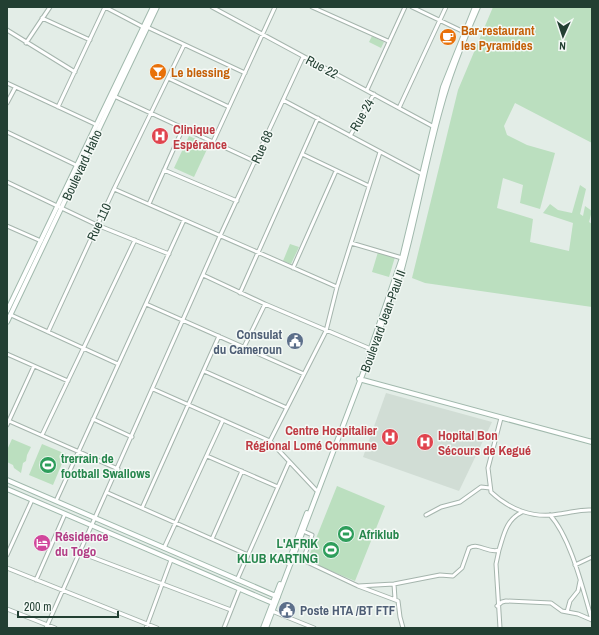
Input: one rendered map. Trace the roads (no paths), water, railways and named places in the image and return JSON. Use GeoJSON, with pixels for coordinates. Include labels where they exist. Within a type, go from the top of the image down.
{"type":"FeatureCollection","features":[{"type":"Feature","properties":{"kind":"main road","name":"Boulevard Haho"},"geometry":{"type":"LineString","coordinates":[[7,311],[113,96],[153,7]]}},
{"type":"Feature","properties":{"kind":"main road","name":"Boulevard Haho"},"geometry":{"type":"LineString","coordinates":[[145,27],[157,7]]}},
{"type":"Feature","properties":{"kind":"main road","name":"Boulevard Jean-Paul II"},"geometry":{"type":"LineString","coordinates":[[266,628],[400,276],[411,240],[443,87],[474,7]]}},
{"type":"Feature","properties":{"kind":"main road","name":"Boulevard Jean-Paul II"},"geometry":{"type":"LineString","coordinates":[[371,350],[402,258],[434,127],[447,86],[478,7]]}},
{"type":"Feature","properties":{"kind":"main road","name":"Boulevard Haho"},"geometry":{"type":"LineString","coordinates":[[7,322],[97,125],[113,96]]}},
{"type":"Feature","properties":{"kind":"main road","name":"Boulevard Jean-Paul II"},"geometry":{"type":"LineString","coordinates":[[277,597],[316,490],[360,379]]}},
{"type":"Feature","properties":{"kind":"main road"},"geometry":{"type":"LineString","coordinates":[[360,379],[592,442]]}},
{"type":"Feature","properties":{"kind":"main road"},"geometry":{"type":"LineString","coordinates":[[7,480],[277,597]]}},
{"type":"Feature","properties":{"kind":"main road"},"geometry":{"type":"LineString","coordinates":[[7,489],[274,604]]}},
{"type":"Feature","properties":{"kind":"main road","name":"Boulevard Jean-Paul II"},"geometry":{"type":"LineString","coordinates":[[263,628],[272,610]]}},
{"type":"Feature","properties":{"kind":"street"},"geometry":{"type":"LineString","coordinates":[[26,43],[50,7]]}},
{"type":"Feature","properties":{"kind":"street"},"geometry":{"type":"LineString","coordinates":[[58,107],[105,7],[245,73]]}},
{"type":"Feature","properties":{"kind":"street","name":"Rue 22"},"geometry":{"type":"LineString","coordinates":[[212,7],[434,127]]}},
{"type":"Feature","properties":{"kind":"street"},"geometry":{"type":"LineString","coordinates":[[213,142],[275,7]]}},
{"type":"Feature","properties":{"kind":"street"},"geometry":{"type":"LineString","coordinates":[[312,7],[388,41]]}},
{"type":"Feature","properties":{"kind":"street"},"geometry":{"type":"LineString","coordinates":[[367,90],[388,41],[405,7]]}},
{"type":"Feature","properties":{"kind":"street"},"geometry":{"type":"LineString","coordinates":[[412,7],[464,32]]}},
{"type":"Feature","properties":{"kind":"street"},"geometry":{"type":"LineString","coordinates":[[400,108],[446,7]]}},
{"type":"Feature","properties":{"kind":"street"},"geometry":{"type":"LineString","coordinates":[[42,18],[90,40]]}},
{"type":"Feature","properties":{"kind":"street"},"geometry":{"type":"LineString","coordinates":[[7,30],[75,72]]}},
{"type":"Feature","properties":{"kind":"street","name":"Rue 110"},"geometry":{"type":"LineString","coordinates":[[48,332],[114,189],[184,45]]}},
{"type":"Feature","properties":{"kind":"street","name":"Rue 68"},"geometry":{"type":"LineString","coordinates":[[47,627],[108,493],[220,236],[304,57]]}},
{"type":"Feature","properties":{"kind":"street"},"geometry":{"type":"LineString","coordinates":[[168,78],[229,107]]}},
{"type":"Feature","properties":{"kind":"street"},"geometry":{"type":"LineString","coordinates":[[7,83],[97,125]]}},
{"type":"Feature","properties":{"kind":"street"},"geometry":{"type":"LineString","coordinates":[[7,102],[15,88]]}},
{"type":"Feature","properties":{"kind":"street","name":"Rue 24"},"geometry":{"type":"LineString","coordinates":[[350,136],[374,94]]}},
{"type":"Feature","properties":{"kind":"street"},"geometry":{"type":"LineString","coordinates":[[113,96],[256,162]]}},
{"type":"Feature","properties":{"kind":"street"},"geometry":{"type":"LineString","coordinates":[[283,100],[422,174]]}},
{"type":"Feature","properties":{"kind":"street"},"geometry":{"type":"LineString","coordinates":[[240,293],[318,118]]}},
{"type":"Feature","properties":{"kind":"street"},"geometry":{"type":"LineString","coordinates":[[149,204],[183,128]]}},
{"type":"Feature","properties":{"kind":"street"},"geometry":{"type":"LineString","coordinates":[[7,132],[78,166]]}},
{"type":"Feature","properties":{"kind":"street"},"geometry":{"type":"LineString","coordinates":[[270,441],[326,331],[350,243],[380,152]]}},
{"type":"Feature","properties":{"kind":"street"},"geometry":{"type":"LineString","coordinates":[[302,154],[369,186]]}},
{"type":"Feature","properties":{"kind":"street"},"geometry":{"type":"LineString","coordinates":[[164,170],[237,202]]}},
{"type":"Feature","properties":{"kind":"street"},"geometry":{"type":"LineString","coordinates":[[292,268],[336,171]]}},
{"type":"Feature","properties":{"kind":"street"},"geometry":{"type":"LineString","coordinates":[[7,182],[97,225],[169,254]]}},
{"type":"Feature","properties":{"kind":"street"},"geometry":{"type":"LineString","coordinates":[[114,189],[337,287]]}},
{"type":"Feature","properties":{"kind":"street"},"geometry":{"type":"LineString","coordinates":[[56,501],[184,220]]}},
{"type":"Feature","properties":{"kind":"street"},"geometry":{"type":"LineString","coordinates":[[7,226],[41,241]]}},
{"type":"Feature","properties":{"kind":"street"},"geometry":{"type":"LineString","coordinates":[[42,435],[135,240]]}},
{"type":"Feature","properties":{"kind":"street"},"geometry":{"type":"LineString","coordinates":[[350,243],[402,258]]}},
{"type":"Feature","properties":{"kind":"street"},"geometry":{"type":"LineString","coordinates":[[203,275],[240,293],[371,350]]}},
{"type":"Feature","properties":{"kind":"street"},"geometry":{"type":"LineString","coordinates":[[146,304],[304,374]]}},
{"type":"Feature","properties":{"kind":"street"},"geometry":{"type":"LineString","coordinates":[[244,347],[265,304]]}},
{"type":"Feature","properties":{"kind":"street"},"geometry":{"type":"LineString","coordinates":[[11,315],[118,364]]}},
{"type":"Feature","properties":{"kind":"street"},"geometry":{"type":"LineString","coordinates":[[142,508],[219,336]]}},
{"type":"Feature","properties":{"kind":"street"},"geometry":{"type":"LineString","coordinates":[[7,354],[68,381]]}},
{"type":"Feature","properties":{"kind":"street"},"geometry":{"type":"LineString","coordinates":[[7,425],[34,366]]}},
{"type":"Feature","properties":{"kind":"street"},"geometry":{"type":"LineString","coordinates":[[204,371],[287,408]]}},
{"type":"Feature","properties":{"kind":"street"},"geometry":{"type":"LineString","coordinates":[[153,389],[270,441],[316,490]]}},
{"type":"Feature","properties":{"kind":"street"},"geometry":{"type":"LineString","coordinates":[[501,418],[488,468],[490,488],[495,496],[522,512],[550,515],[579,510],[592,510]]}},
{"type":"Feature","properties":{"kind":"street"},"geometry":{"type":"LineString","coordinates":[[93,419],[132,437]]}},
{"type":"Feature","properties":{"kind":"street"},"geometry":{"type":"LineString","coordinates":[[164,548],[223,420]]}},
{"type":"Feature","properties":{"kind":"street"},"geometry":{"type":"LineString","coordinates":[[9,421],[118,469]]}},
{"type":"Feature","properties":{"kind":"street"},"geometry":{"type":"LineString","coordinates":[[207,456],[278,487]]}},
{"type":"Feature","properties":{"kind":"street"},"geometry":{"type":"LineString","coordinates":[[237,580],[289,462]]}},
{"type":"Feature","properties":{"kind":"street"},"geometry":{"type":"LineString","coordinates":[[212,540],[242,471]]}},
{"type":"Feature","properties":{"kind":"street"},"geometry":{"type":"LineString","coordinates":[[426,515],[441,506],[460,502],[480,487],[490,488]]}},
{"type":"Feature","properties":{"kind":"street"},"geometry":{"type":"LineString","coordinates":[[108,493],[248,555]]}},
{"type":"Feature","properties":{"kind":"street"},"geometry":{"type":"LineString","coordinates":[[7,555],[32,500]]}},
{"type":"Feature","properties":{"kind":"street"},"geometry":{"type":"LineString","coordinates":[[513,508],[514,516]]}},
{"type":"Feature","properties":{"kind":"street"},"geometry":{"type":"LineString","coordinates":[[500,628],[497,606],[498,594],[496,564],[506,527],[514,516],[522,512]]}},
{"type":"Feature","properties":{"kind":"street"},"geometry":{"type":"LineString","coordinates":[[36,580],[66,514]]}},
{"type":"Feature","properties":{"kind":"street"},"geometry":{"type":"LineString","coordinates":[[550,515],[560,529],[580,581],[592,620]]}},
{"type":"Feature","properties":{"kind":"street"},"geometry":{"type":"LineString","coordinates":[[304,531],[312,535],[304,557],[305,561],[358,586],[395,599],[399,603],[400,617],[404,628]]}},
{"type":"Feature","properties":{"kind":"street"},"geometry":{"type":"LineString","coordinates":[[358,586],[394,584],[457,574],[462,568],[467,550],[473,546],[490,552],[499,550]]}},
{"type":"Feature","properties":{"kind":"street"},"geometry":{"type":"LineString","coordinates":[[81,553],[231,610]]}},
{"type":"Feature","properties":{"kind":"street"},"geometry":{"type":"LineString","coordinates":[[574,565],[592,557]]}},
{"type":"Feature","properties":{"kind":"street"},"geometry":{"type":"LineString","coordinates":[[146,628],[171,560]]}},
{"type":"Feature","properties":{"kind":"street"},"geometry":{"type":"LineString","coordinates":[[7,568],[157,628]]}},
{"type":"Feature","properties":{"kind":"street"},"geometry":{"type":"LineString","coordinates":[[567,612],[570,601],[578,591],[580,581]]}},
{"type":"Feature","properties":{"kind":"street"},"geometry":{"type":"LineString","coordinates":[[394,584],[395,599]]}},
{"type":"Feature","properties":{"kind":"street"},"geometry":{"type":"LineString","coordinates":[[224,628],[239,590]]}},
{"type":"Feature","properties":{"kind":"street"},"geometry":{"type":"LineString","coordinates":[[497,606],[506,601],[551,603],[562,611],[578,614],[592,620]]}},
{"type":"Feature","properties":{"kind":"street"},"geometry":{"type":"LineString","coordinates":[[7,609],[47,627],[55,628]]}},
{"type":"Feature","properties":{"kind":"street"},"geometry":{"type":"LineString","coordinates":[[272,610],[314,628]]}},
{"type":"Feature","properties":{"kind":"place","name":"Bar-restaurant les Pyramides"},"geometry":{"type":"Point","coordinates":[448,37]}},
{"type":"Feature","properties":{"kind":"place","name":"Le blessing"},"geometry":{"type":"Point","coordinates":[158,72]}},
{"type":"Feature","properties":{"kind":"place","name":"Clinique Espérance"},"geometry":{"type":"Point","coordinates":[160,136]}},
{"type":"Feature","properties":{"kind":"place","name":"Consulat du Cameroun"},"geometry":{"type":"Point","coordinates":[295,341]}},
{"type":"Feature","properties":{"kind":"place","name":"Centre Hospitalier Régional Lomé Commune"},"geometry":{"type":"Point","coordinates":[390,437]}},
{"type":"Feature","properties":{"kind":"place","name":"Hopital Bon Sécours de Kegué"},"geometry":{"type":"Point","coordinates":[425,442]}},
{"type":"Feature","properties":{"kind":"place","name":"trerrain de football Swallows"},"geometry":{"type":"Point","coordinates":[48,465]}},
{"type":"Feature","properties":{"kind":"place","name":"Afriklub"},"geometry":{"type":"Point","coordinates":[346,534]}},
{"type":"Feature","properties":{"kind":"place","name":"Résidence du Togo"},"geometry":{"type":"Point","coordinates":[42,543]}},
{"type":"Feature","properties":{"kind":"place","name":"L'AFRIK KLUB KARTING"},"geometry":{"type":"Point","coordinates":[331,550]}},
{"type":"Feature","properties":{"kind":"place","name":"Poste HTA /BT FTF"},"geometry":{"type":"Point","coordinates":[287,610]}}]}
